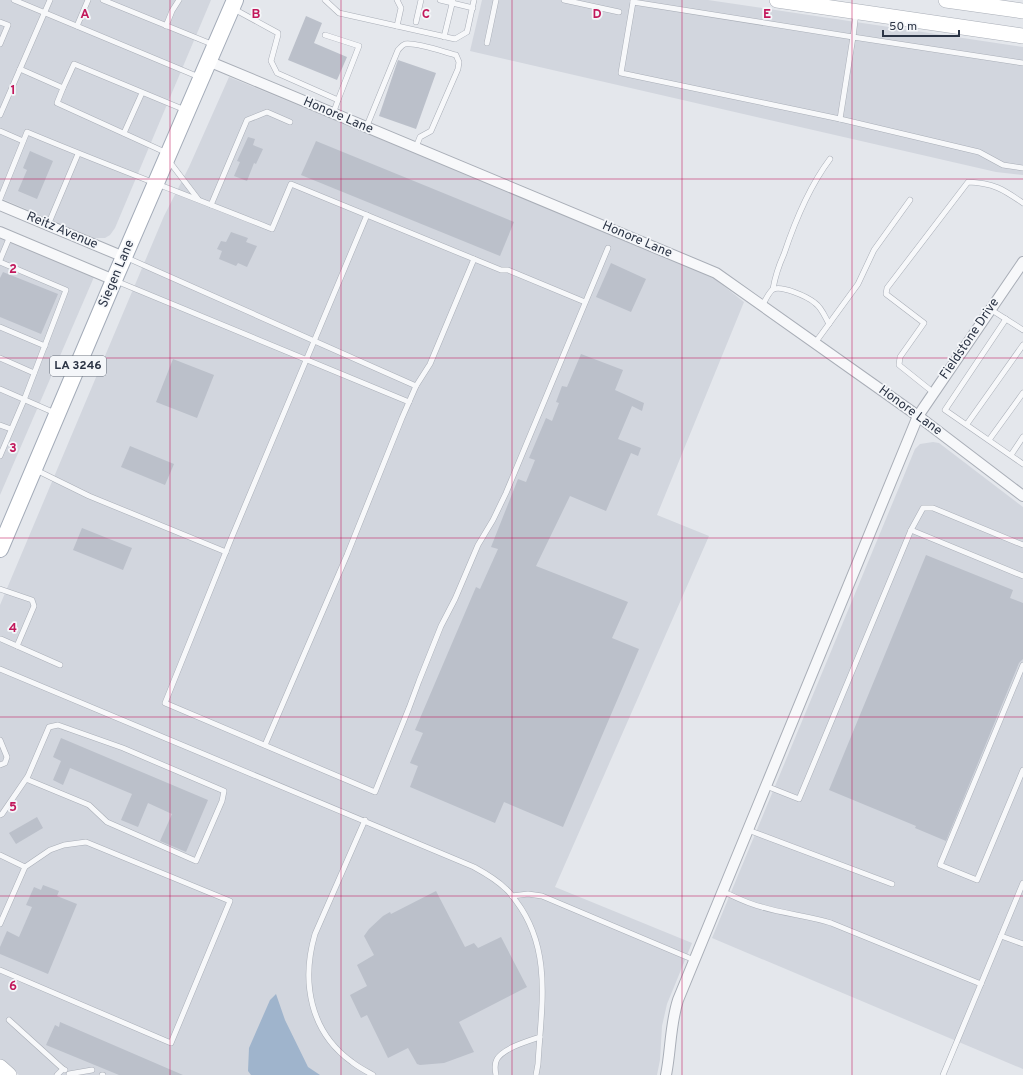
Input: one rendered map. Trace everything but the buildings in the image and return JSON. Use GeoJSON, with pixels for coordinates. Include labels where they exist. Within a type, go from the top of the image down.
{"type":"FeatureCollection","features":[{"type":"Feature","properties":{"kind":"main road","name":"Siegen Lane"},"geometry":{"type":"LineString","coordinates":[[0,550],[33,469],[58,414],[233,4]]}},
{"type":"Feature","properties":{"kind":"street"},"geometry":{"type":"LineString","coordinates":[[777,0],[1023,36]]}},
{"type":"Feature","properties":{"kind":"street"},"geometry":{"type":"LineString","coordinates":[[946,0],[1023,11]]}},
{"type":"Feature","properties":{"kind":"street","name":"Honore Lane"},"geometry":{"type":"LineString","coordinates":[[208,61],[716,273],[918,416],[1023,496]]}},
{"type":"Feature","properties":{"kind":"street","name":"Reitz Avenue"},"geometry":{"type":"LineString","coordinates":[[0,205],[124,257]]}},
{"type":"Feature","properties":{"kind":"street","name":"Reitz Avenue"},"geometry":{"type":"LineString","coordinates":[[0,232],[114,280]]}},
{"type":"Feature","properties":{"kind":"street","name":"Fieldstone Drive"},"geometry":{"type":"LineString","coordinates":[[666,1075],[674,1010],[918,416],[1023,262]]}},
{"type":"Feature","properties":{"kind":"street"},"geometry":{"type":"LineString","coordinates":[[0,1067],[9,1075]]}},
{"type":"Feature","properties":{"kind":"lane"},"geometry":{"type":"LineString","coordinates":[[14,0],[202,78]]}},
{"type":"Feature","properties":{"kind":"lane"},"geometry":{"type":"LineString","coordinates":[[0,115],[50,0]]}},
{"type":"Feature","properties":{"kind":"lane"},"geometry":{"type":"LineString","coordinates":[[77,26],[88,0]]}},
{"type":"Feature","properties":{"kind":"lane"},"geometry":{"type":"LineString","coordinates":[[103,0],[215,46]]}},
{"type":"Feature","properties":{"kind":"lane"},"geometry":{"type":"LineString","coordinates":[[166,26],[172,11],[179,0]]}},
{"type":"Feature","properties":{"kind":"lane"},"geometry":{"type":"LineString","coordinates":[[325,0],[339,13],[455,39],[467,32],[474,0]]}},
{"type":"Feature","properties":{"kind":"lane"},"geometry":{"type":"LineString","coordinates":[[397,0],[401,8],[397,26]]}},
{"type":"Feature","properties":{"kind":"lane"},"geometry":{"type":"LineString","coordinates":[[416,22],[422,0]]}},
{"type":"Feature","properties":{"kind":"lane"},"geometry":{"type":"LineString","coordinates":[[440,0],[452,1],[473,8]]}},
{"type":"Feature","properties":{"kind":"lane"},"geometry":{"type":"LineString","coordinates":[[487,43],[496,0]]}},
{"type":"Feature","properties":{"kind":"lane"},"geometry":{"type":"LineString","coordinates":[[564,0],[619,12]]}},
{"type":"Feature","properties":{"kind":"lane"},"geometry":{"type":"LineString","coordinates":[[444,37],[452,1]]}},
{"type":"Feature","properties":{"kind":"lane"},"geometry":{"type":"LineString","coordinates":[[1023,63],[633,1],[621,73],[840,119],[979,152],[1003,165],[1023,168]]}},
{"type":"Feature","properties":{"kind":"lane"},"geometry":{"type":"LineString","coordinates":[[233,4],[278,33],[271,61],[277,73],[338,100]]}},
{"type":"Feature","properties":{"kind":"lane"},"geometry":{"type":"LineString","coordinates":[[840,119],[857,12]]}},
{"type":"Feature","properties":{"kind":"lane"},"geometry":{"type":"LineString","coordinates":[[0,22],[8,25],[0,44]]}},
{"type":"Feature","properties":{"kind":"lane"},"geometry":{"type":"LineString","coordinates":[[325,35],[359,46],[332,114]]}},
{"type":"Feature","properties":{"kind":"lane"},"geometry":{"type":"LineString","coordinates":[[366,128],[401,46],[406,44],[416,44],[456,55],[459,62],[458,69],[431,131],[420,137],[416,147]]}},
{"type":"Feature","properties":{"kind":"lane"},"geometry":{"type":"LineString","coordinates":[[187,111],[74,64],[56,103],[124,133],[168,156],[199,200]]}},
{"type":"Feature","properties":{"kind":"lane"},"geometry":{"type":"LineString","coordinates":[[20,69],[63,88]]}},
{"type":"Feature","properties":{"kind":"lane"},"geometry":{"type":"LineString","coordinates":[[124,133],[142,93]]}},
{"type":"Feature","properties":{"kind":"lane"},"geometry":{"type":"LineString","coordinates":[[211,205],[247,120],[267,112],[290,122]]}},
{"type":"Feature","properties":{"kind":"lane"},"geometry":{"type":"LineString","coordinates":[[0,131],[23,141]]}},
{"type":"Feature","properties":{"kind":"lane"},"geometry":{"type":"LineString","coordinates":[[0,200],[27,132],[78,154],[156,183],[272,230],[291,184],[474,259],[502,270],[508,270],[585,302]]}},
{"type":"Feature","properties":{"kind":"lane"},"geometry":{"type":"LineString","coordinates":[[48,225],[78,154]]}},
{"type":"Feature","properties":{"kind":"lane"},"geometry":{"type":"LineString","coordinates":[[762,306],[773,289],[775,278],[794,225],[821,171],[830,159]]}},
{"type":"Feature","properties":{"kind":"lane"},"geometry":{"type":"LineString","coordinates":[[934,393],[900,365],[900,357],[924,323],[886,294],[887,288],[968,182],[982,182],[1001,188],[1023,203]]}},
{"type":"Feature","properties":{"kind":"lane"},"geometry":{"type":"LineString","coordinates":[[815,343],[858,284],[874,250],[910,200]]}},
{"type":"Feature","properties":{"kind":"lane"},"geometry":{"type":"LineString","coordinates":[[367,215],[226,552],[165,703],[375,792],[441,626],[455,599],[478,545],[493,520],[506,493],[608,248]]}},
{"type":"Feature","properties":{"kind":"lane"},"geometry":{"type":"LineString","coordinates":[[0,455],[24,400],[66,290],[0,261],[10,236]]}},
{"type":"Feature","properties":{"kind":"lane"},"geometry":{"type":"LineString","coordinates":[[124,257],[315,340],[416,386]]}},
{"type":"Feature","properties":{"kind":"lane"},"geometry":{"type":"LineString","coordinates":[[265,745],[347,555],[416,386],[430,364],[474,259]]}},
{"type":"Feature","properties":{"kind":"lane"},"geometry":{"type":"LineString","coordinates":[[114,280],[410,402]]}},
{"type":"Feature","properties":{"kind":"lane"},"geometry":{"type":"LineString","coordinates":[[773,289],[781,288],[805,296],[816,303],[822,311],[828,324]]}},
{"type":"Feature","properties":{"kind":"lane"},"geometry":{"type":"LineString","coordinates":[[990,309],[1023,330]]}},
{"type":"Feature","properties":{"kind":"lane"},"geometry":{"type":"LineString","coordinates":[[1006,319],[946,410],[1023,464]]}},
{"type":"Feature","properties":{"kind":"lane"},"geometry":{"type":"LineString","coordinates":[[0,327],[45,346]]}},
{"type":"Feature","properties":{"kind":"lane"},"geometry":{"type":"LineString","coordinates":[[967,424],[1023,345]]}},
{"type":"Feature","properties":{"kind":"lane"},"geometry":{"type":"LineString","coordinates":[[0,358],[34,373]]}},
{"type":"Feature","properties":{"kind":"lane"},"geometry":{"type":"LineString","coordinates":[[0,389],[58,414]]}},
{"type":"Feature","properties":{"kind":"lane"},"geometry":{"type":"LineString","coordinates":[[988,440],[1023,394]]}},
{"type":"Feature","properties":{"kind":"lane"},"geometry":{"type":"LineString","coordinates":[[0,425],[11,429]]}},
{"type":"Feature","properties":{"kind":"lane"},"geometry":{"type":"LineString","coordinates":[[1011,455],[1023,437]]}},
{"type":"Feature","properties":{"kind":"lane"},"geometry":{"type":"LineString","coordinates":[[33,469],[89,496],[226,552]]}},
{"type":"Feature","properties":{"kind":"lane"},"geometry":{"type":"LineString","coordinates":[[766,786],[799,799],[911,530],[923,508],[933,508],[966,523],[1023,545]]}},
{"type":"Feature","properties":{"kind":"lane"},"geometry":{"type":"LineString","coordinates":[[911,530],[1023,576]]}},
{"type":"Feature","properties":{"kind":"lane"},"geometry":{"type":"LineString","coordinates":[[0,589],[32,600],[34,606],[17,646]]}},
{"type":"Feature","properties":{"kind":"lane"},"geometry":{"type":"LineString","coordinates":[[0,639],[60,665]]}},
{"type":"Feature","properties":{"kind":"lane"},"geometry":{"type":"LineString","coordinates":[[1023,665],[940,865],[977,880],[1023,770]]}},
{"type":"Feature","properties":{"kind":"lane"},"geometry":{"type":"LineString","coordinates":[[0,669],[365,820],[474,867],[500,883],[508,890],[522,909],[534,935],[541,961],[542,986],[540,1037],[536,1075]]}},
{"type":"Feature","properties":{"kind":"lane"},"geometry":{"type":"LineString","coordinates":[[0,815],[26,779],[50,727],[58,725],[123,748],[224,791],[222,801],[196,861],[106,822],[89,805],[26,779]]}},
{"type":"Feature","properties":{"kind":"lane"},"geometry":{"type":"LineString","coordinates":[[0,765],[5,763],[7,757],[1,744]]}},
{"type":"Feature","properties":{"kind":"lane"},"geometry":{"type":"LineString","coordinates":[[365,820],[315,934],[310,950],[308,977],[316,1014],[321,1026],[330,1040],[339,1051],[352,1062],[373,1075]]}},
{"type":"Feature","properties":{"kind":"lane"},"geometry":{"type":"LineString","coordinates":[[748,830],[892,884]]}},
{"type":"Feature","properties":{"kind":"lane"},"geometry":{"type":"LineString","coordinates":[[0,924],[24,868],[50,850],[64,845],[86,842],[230,900],[172,1043],[0,970]]}},
{"type":"Feature","properties":{"kind":"lane"},"geometry":{"type":"LineString","coordinates":[[0,855],[24,868]]}},
{"type":"Feature","properties":{"kind":"lane"},"geometry":{"type":"LineString","coordinates":[[943,1075],[1023,884]]}},
{"type":"Feature","properties":{"kind":"lane"},"geometry":{"type":"LineString","coordinates":[[722,891],[763,908],[831,923],[981,984]]}},
{"type":"Feature","properties":{"kind":"lane"},"geometry":{"type":"LineString","coordinates":[[512,896],[528,894],[542,896],[694,960]]}},
{"type":"Feature","properties":{"kind":"lane"},"geometry":{"type":"LineString","coordinates":[[1001,936],[1023,944]]}},
{"type":"Feature","properties":{"kind":"lane"},"geometry":{"type":"LineString","coordinates":[[9,1020],[69,1075],[92,1070]]}},
{"type":"Feature","properties":{"kind":"lane"},"geometry":{"type":"LineString","coordinates":[[496,1075],[495,1068],[497,1059],[517,1046],[540,1037]]}},
{"type":"Feature","properties":{"kind":"lane"},"geometry":{"type":"LineString","coordinates":[[57,1075],[63,1069]]}},
{"type":"Feature","properties":{"kind":"shaded area"},"geometry":{"type":"Polygon","coordinates":[[[0,0],[211,0],[115,228],[110,235],[105,238],[94,238],[0,198],[0,0]]]}},
{"type":"Feature","properties":{"kind":"shaded area"},"geometry":{"type":"Polygon","coordinates":[[[482,0],[708,0],[1023,47],[1023,175],[996,172],[470,51],[482,0]]]}},
{"type":"Feature","properties":{"kind":"shaded area"},"geometry":{"type":"Polygon","coordinates":[[[229,77],[687,265],[715,279],[744,302],[657,515],[709,536],[555,887],[692,943],[667,1004],[662,1026],[660,1060],[657,1075],[19,1075],[0,1059],[0,605],[164,216],[189,167],[229,77]]]}},
{"type":"Feature","properties":{"kind":"shaded area"},"geometry":{"type":"Polygon","coordinates":[[[0,238],[94,277],[0,495],[0,238]]]}},
{"type":"Feature","properties":{"kind":"shaded area"},"geometry":{"type":"Polygon","coordinates":[[[933,442],[939,443],[1023,507],[1023,1069],[712,938],[915,449],[920,444],[933,442]]]}},
{"type":"Feature","properties":{"kind":"water"},"geometry":{"type":"Polygon","coordinates":[[[276,994],[285,1020],[308,1067],[320,1075],[251,1075],[248,1071],[249,1048],[270,1000],[276,994]]]}}]}
